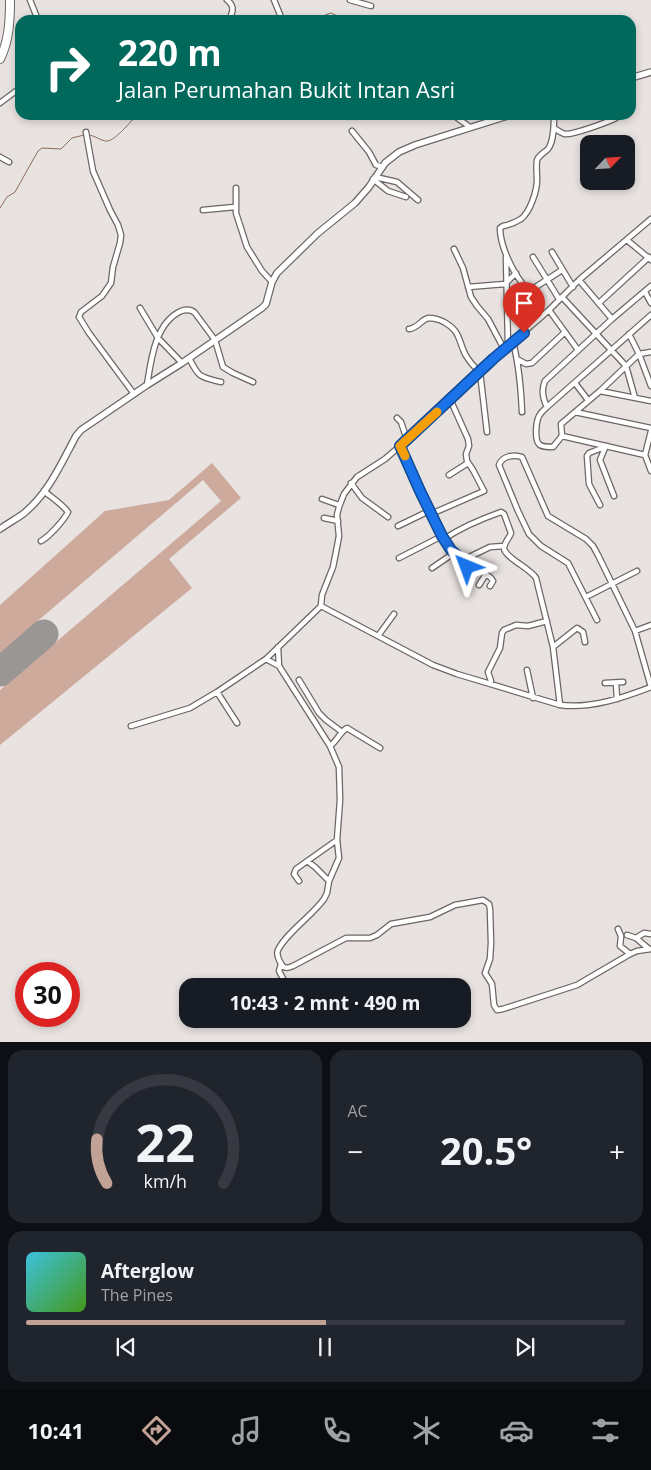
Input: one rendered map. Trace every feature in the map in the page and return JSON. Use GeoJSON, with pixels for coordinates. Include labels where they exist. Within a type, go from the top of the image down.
{"type":"FeatureCollection","features":[{"type":"Feature","properties":{"kind":"highway"},"geometry":{"type":"LineString","coordinates":[[0,49],[6,32],[9,0]]}},
{"type":"Feature","properties":{"kind":"highway"},"geometry":{"type":"LineString","coordinates":[[0,59],[7,40],[9,0]]}},
{"type":"Feature","properties":{"kind":"street"},"geometry":{"type":"LineString","coordinates":[[30,0],[36,15]]}},
{"type":"Feature","properties":{"kind":"street"},"geometry":{"type":"LineString","coordinates":[[227,0],[233,8],[231,15]]}},
{"type":"Feature","properties":{"kind":"street"},"geometry":{"type":"LineString","coordinates":[[274,0],[280,15]]}},
{"type":"Feature","properties":{"kind":"street"},"geometry":{"type":"LineString","coordinates":[[350,0],[371,6]]}},
{"type":"Feature","properties":{"kind":"street"},"geometry":{"type":"LineString","coordinates":[[636,76],[651,72]]}},
{"type":"Feature","properties":{"kind":"street"},"geometry":{"type":"LineString","coordinates":[[0,103],[15,92]]}},
{"type":"Feature","properties":{"kind":"street"},"geometry":{"type":"LineString","coordinates":[[460,120],[470,127]]}},
{"type":"Feature","properties":{"kind":"street"},"geometry":{"type":"LineString","coordinates":[[0,529],[24,513],[50,484],[81,430],[262,308],[266,304],[272,282],[277,273],[318,233],[355,203],[383,167],[399,152],[493,120]]}},
{"type":"Feature","properties":{"kind":"street"},"geometry":{"type":"LineString","coordinates":[[554,120],[550,144],[537,160],[535,195],[526,214],[521,219],[500,228],[505,253],[524,287],[528,290],[531,290],[562,270]]}},
{"type":"Feature","properties":{"kind":"street"},"geometry":{"type":"LineString","coordinates":[[554,128],[560,132],[570,134],[612,120]]}},
{"type":"Feature","properties":{"kind":"street"},"geometry":{"type":"LineString","coordinates":[[86,132],[93,171],[121,235],[111,282],[102,296],[81,312],[79,317],[134,394]]}},
{"type":"Feature","properties":{"kind":"street"},"geometry":{"type":"LineString","coordinates":[[352,132],[369,152],[376,165],[383,167]]}},
{"type":"Feature","properties":{"kind":"street"},"geometry":{"type":"LineString","coordinates":[[0,157],[9,162]]}},
{"type":"Feature","properties":{"kind":"street"},"geometry":{"type":"LineString","coordinates":[[374,178],[388,191],[406,197]]}},
{"type":"Feature","properties":{"kind":"street"},"geometry":{"type":"LineString","coordinates":[[374,178],[397,182],[418,200]]}},
{"type":"Feature","properties":{"kind":"street"},"geometry":{"type":"LineString","coordinates":[[236,188],[236,213],[247,246],[262,271],[272,282]]}},
{"type":"Feature","properties":{"kind":"street"},"geometry":{"type":"LineString","coordinates":[[203,210],[235,206]]}},
{"type":"Feature","properties":{"kind":"street"},"geometry":{"type":"LineString","coordinates":[[131,726],[190,708],[218,692],[266,659],[321,606],[322,595],[333,567],[338,547],[339,505],[352,483],[358,476],[385,459],[400,446],[506,347],[549,310],[579,280],[651,219]]}},
{"type":"Feature","properties":{"kind":"street"},"geometry":{"type":"LineString","coordinates":[[599,303],[650,258],[627,240]]}},
{"type":"Feature","properties":{"kind":"street"},"geometry":{"type":"LineString","coordinates":[[454,250],[463,268],[473,301],[488,319],[506,347]]}},
{"type":"Feature","properties":{"kind":"street"},"geometry":{"type":"LineString","coordinates":[[552,252],[573,287]]}},
{"type":"Feature","properties":{"kind":"street"},"geometry":{"type":"LineString","coordinates":[[505,253],[507,282],[506,347]]}},
{"type":"Feature","properties":{"kind":"street"},"geometry":{"type":"LineString","coordinates":[[533,257],[560,298],[626,366],[636,398]]}},
{"type":"Feature","properties":{"kind":"street"},"geometry":{"type":"LineString","coordinates":[[468,287],[503,284],[516,273]]}},
{"type":"Feature","properties":{"kind":"street"},"geometry":{"type":"LineString","coordinates":[[579,280],[612,319]]}},
{"type":"Feature","properties":{"kind":"street"},"geometry":{"type":"LineString","coordinates":[[547,406],[544,398],[544,384],[578,350],[651,286]]}},
{"type":"Feature","properties":{"kind":"street"},"geometry":{"type":"LineString","coordinates":[[645,292],[651,303]]}},
{"type":"Feature","properties":{"kind":"street"},"geometry":{"type":"LineString","coordinates":[[140,308],[158,338],[182,363]]}},
{"type":"Feature","properties":{"kind":"street"},"geometry":{"type":"LineString","coordinates":[[147,385],[151,359],[158,338],[168,321],[175,314],[190,309],[198,316],[215,340],[221,363],[225,369],[253,382]]}},
{"type":"Feature","properties":{"kind":"street"},"geometry":{"type":"LineString","coordinates":[[549,310],[578,350]]}},
{"type":"Feature","properties":{"kind":"street"},"geometry":{"type":"LineString","coordinates":[[651,315],[547,406],[538,420],[536,431],[538,442],[541,445],[552,447],[562,436],[561,425],[639,354],[651,352]]}},
{"type":"Feature","properties":{"kind":"street"},"geometry":{"type":"LineString","coordinates":[[409,329],[417,327],[428,318],[440,320],[452,327],[458,334],[470,362],[480,372],[488,432]]}},
{"type":"Feature","properties":{"kind":"street"},"geometry":{"type":"LineString","coordinates":[[517,359],[527,365],[532,363],[565,332]]}},
{"type":"Feature","properties":{"kind":"street"},"geometry":{"type":"LineString","coordinates":[[629,334],[651,386]]}},
{"type":"Feature","properties":{"kind":"street"},"geometry":{"type":"LineString","coordinates":[[513,342],[521,389],[522,412]]}},
{"type":"Feature","properties":{"kind":"street"},"geometry":{"type":"LineString","coordinates":[[189,358],[199,375],[221,382]]}},
{"type":"Feature","properties":{"kind":"street"},"geometry":{"type":"LineString","coordinates":[[575,383],[588,400]]}},
{"type":"Feature","properties":{"kind":"street"},"geometry":{"type":"LineString","coordinates":[[600,391],[651,401]]}},
{"type":"Feature","properties":{"kind":"street"},"geometry":{"type":"LineString","coordinates":[[398,526],[484,491],[466,457],[469,446],[468,439],[450,399]]}},
{"type":"Feature","properties":{"kind":"street"},"geometry":{"type":"LineString","coordinates":[[575,412],[651,431],[645,455],[651,471]]}},
{"type":"Feature","properties":{"kind":"street"},"geometry":{"type":"LineString","coordinates":[[397,418],[401,422],[406,440]]}},
{"type":"Feature","properties":{"kind":"street"},"geometry":{"type":"LineString","coordinates":[[562,436],[645,455]]}},
{"type":"Feature","properties":{"kind":"street"},"geometry":{"type":"LineString","coordinates":[[400,446],[443,537],[454,553],[469,568],[481,571],[493,580],[490,586]]}},
{"type":"Feature","properties":{"kind":"street"},"geometry":{"type":"LineString","coordinates":[[606,447],[600,460],[614,496]]}},
{"type":"Feature","properties":{"kind":"street"},"geometry":{"type":"LineString","coordinates":[[600,505],[590,485],[587,457],[588,454],[606,447]]}},
{"type":"Feature","properties":{"kind":"street"},"geometry":{"type":"LineString","coordinates":[[321,606],[432,664],[533,698],[560,705],[582,706],[617,699],[651,687],[635,631],[613,584],[590,543],[547,515],[522,457],[518,456],[503,459],[499,462],[499,465],[529,534],[541,546],[568,563],[597,620]]}},
{"type":"Feature","properties":{"kind":"street"},"geometry":{"type":"LineString","coordinates":[[449,476],[468,462]]}},
{"type":"Feature","properties":{"kind":"street"},"geometry":{"type":"LineString","coordinates":[[352,483],[362,498],[388,517]]}},
{"type":"Feature","properties":{"kind":"street"},"geometry":{"type":"LineString","coordinates":[[41,541],[46,538],[68,512],[44,491]]}},
{"type":"Feature","properties":{"kind":"street"},"geometry":{"type":"LineString","coordinates":[[322,498],[339,505]]}},
{"type":"Feature","properties":{"kind":"street"},"geometry":{"type":"LineString","coordinates":[[399,558],[488,516],[501,512],[505,516],[512,533],[504,546],[505,551],[521,567],[531,572],[536,578],[553,647],[560,705]]}},
{"type":"Feature","properties":{"kind":"street"},"geometry":{"type":"LineString","coordinates":[[324,518],[338,520]]}},
{"type":"Feature","properties":{"kind":"street"},"geometry":{"type":"LineString","coordinates":[[463,560],[488,548],[504,546]]}},
{"type":"Feature","properties":{"kind":"street"},"geometry":{"type":"LineString","coordinates":[[432,568],[454,553]]}},
{"type":"Feature","properties":{"kind":"street"},"geometry":{"type":"LineString","coordinates":[[586,597],[638,571]]}},
{"type":"Feature","properties":{"kind":"street"},"geometry":{"type":"LineString","coordinates":[[479,586],[486,574]]}},
{"type":"Feature","properties":{"kind":"street"},"geometry":{"type":"LineString","coordinates":[[378,636],[394,614]]}},
{"type":"Feature","properties":{"kind":"street"},"geometry":{"type":"LineString","coordinates":[[490,684],[488,672],[500,648],[504,630],[516,624],[528,626],[547,621]]}},
{"type":"Feature","properties":{"kind":"street"},"geometry":{"type":"LineString","coordinates":[[635,631],[651,624]]}},
{"type":"Feature","properties":{"kind":"street"},"geometry":{"type":"LineString","coordinates":[[553,647],[577,628],[580,628],[583,632],[585,642]]}},
{"type":"Feature","properties":{"kind":"street"},"geometry":{"type":"LineString","coordinates":[[278,647],[279,666]]}},
{"type":"Feature","properties":{"kind":"street"},"geometry":{"type":"LineString","coordinates":[[266,659],[279,666],[308,710],[330,746],[339,773],[340,800],[337,840],[339,858],[322,902],[285,940],[278,950],[278,958],[286,968],[346,938],[370,938],[378,935],[391,924],[430,917],[455,905],[483,900],[489,904],[490,909],[491,943],[490,959],[485,972],[492,984],[494,1005],[497,1010],[577,985],[630,954],[650,950]]}},
{"type":"Feature","properties":{"kind":"street"},"geometry":{"type":"LineString","coordinates":[[528,670],[533,698]]}},
{"type":"Feature","properties":{"kind":"street"},"geometry":{"type":"LineString","coordinates":[[299,680],[314,706],[326,720],[342,732]]}},
{"type":"Feature","properties":{"kind":"street"},"geometry":{"type":"LineString","coordinates":[[606,684],[623,682]]}},
{"type":"Feature","properties":{"kind":"street"},"geometry":{"type":"LineString","coordinates":[[616,683],[617,699]]}},
{"type":"Feature","properties":{"kind":"street"},"geometry":{"type":"LineString","coordinates":[[218,692],[237,723]]}},
{"type":"Feature","properties":{"kind":"street"},"geometry":{"type":"LineString","coordinates":[[308,710],[314,706]]}},
{"type":"Feature","properties":{"kind":"street"},"geometry":{"type":"LineString","coordinates":[[330,746],[346,728],[350,728],[380,748]]}},
{"type":"Feature","properties":{"kind":"street"},"geometry":{"type":"LineString","coordinates":[[299,881],[294,872],[337,840]]}},
{"type":"Feature","properties":{"kind":"street"},"geometry":{"type":"LineString","coordinates":[[307,861],[329,881]]}},
{"type":"Feature","properties":{"kind":"street"},"geometry":{"type":"LineString","coordinates":[[618,929],[621,936],[620,946],[630,954]]}},
{"type":"Feature","properties":{"kind":"street"},"geometry":{"type":"LineString","coordinates":[[636,938],[644,933],[651,934]]}},
{"type":"Feature","properties":{"kind":"street"},"geometry":{"type":"LineString","coordinates":[[628,935],[636,938],[650,950]]}},
{"type":"Feature","properties":{"kind":"street"},"geometry":{"type":"LineString","coordinates":[[281,964],[279,971],[283,978]]}},
{"type":"Feature","properties":{"kind":"shaded area"},"geometry":{"type":"Polygon","coordinates":[[[212,463],[241,498],[169,559],[192,588],[0,745],[0,690],[221,501],[203,480],[0,653],[0,605],[105,511],[169,500],[212,463]]]}},
{"type":"Feature","properties":{"kind":"waterway"},"geometry":{"type":"LineString","coordinates":[[325,15],[331,13],[335,15]]}},
{"type":"Feature","properties":{"kind":"waterway"},"geometry":{"type":"LineString","coordinates":[[88,135],[104,141],[110,140],[132,120]]}},
{"type":"Feature","properties":{"kind":"waterway"},"geometry":{"type":"LineString","coordinates":[[0,208],[7,197],[15,192],[38,151],[42,148],[61,149],[72,138],[84,135]]}},
{"type":"Feature","properties":{"kind":"taxiway"},"geometry":{"type":"LineString","coordinates":[[12,662],[31,635],[37,634],[41,637],[44,643],[39,650],[16,658]]}},
{"type":"Feature","properties":{"kind":"runway"},"geometry":{"type":"LineString","coordinates":[[0,672],[44,634]]}},
{"type":"Feature","properties":{"kind":"slow traffic"},"geometry":{"type":"LineString","coordinates":[[405,456],[400,446],[437,412]]}},
{"type":"Feature","properties":{"kind":"route"},"geometry":{"type":"LineString","coordinates":[[467,567],[463,560],[451,550],[442,536],[400,446],[493,359],[524,333]]}}]}
